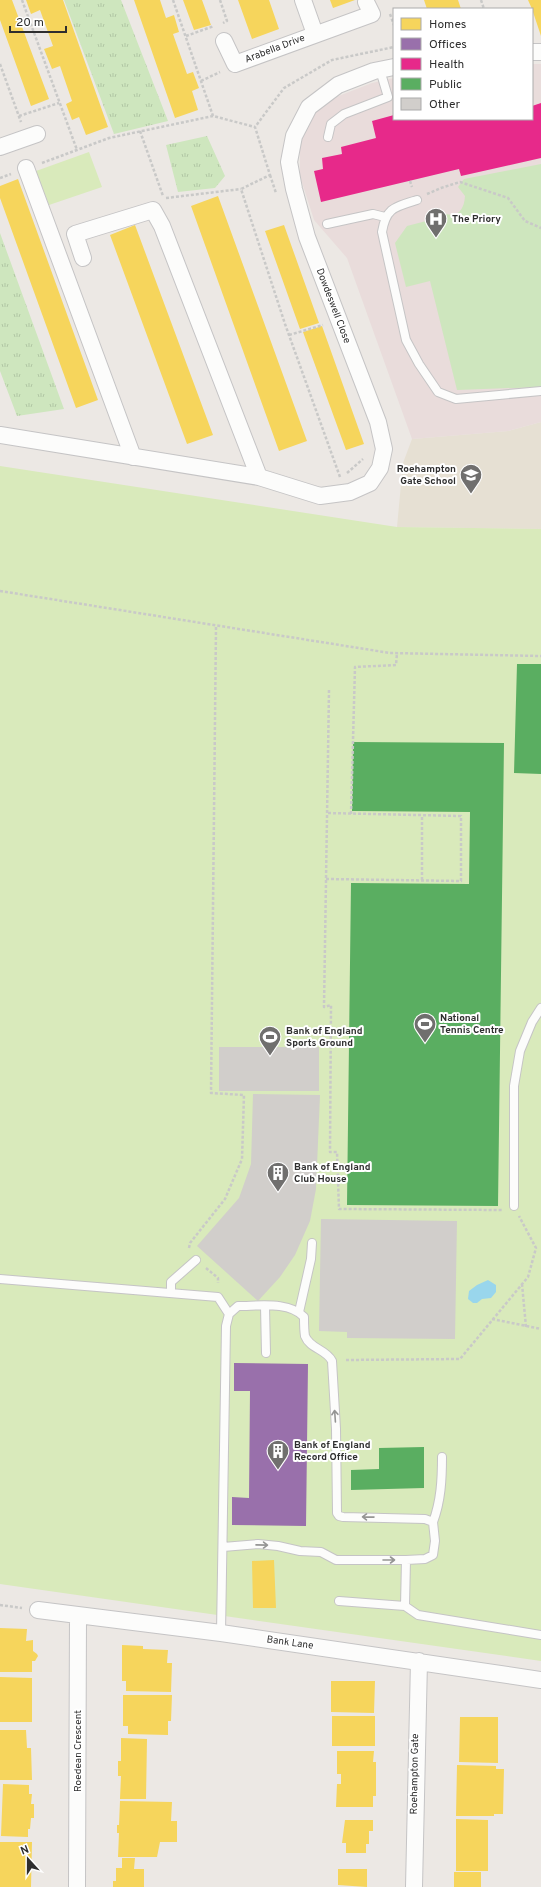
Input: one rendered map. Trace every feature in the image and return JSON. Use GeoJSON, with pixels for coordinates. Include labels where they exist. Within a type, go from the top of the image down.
{"type":"FeatureCollection","features":[{"type":"Feature","properties":{"kind":"street","name":"Arabella Drive"},"geometry":{"type":"LineString","coordinates":[[303,0],[315,34]]}},
{"type":"Feature","properties":{"kind":"street","name":"Arabella Drive"},"geometry":{"type":"LineString","coordinates":[[224,41],[235,64],[372,14],[366,2]]}},
{"type":"Feature","properties":{"kind":"street","name":"Dowdeswell Close"},"geometry":{"type":"LineString","coordinates":[[0,435],[259,477],[320,496],[350,492],[370,483],[380,468],[384,449],[378,422],[307,237],[294,189],[289,162],[294,136],[309,107],[338,85],[387,68]]}},
{"type":"Feature","properties":{"kind":"street"},"geometry":{"type":"LineString","coordinates":[[0,147],[32,136]]}},
{"type":"Feature","properties":{"kind":"street"},"geometry":{"type":"LineString","coordinates":[[26,168],[133,457]]}},
{"type":"Feature","properties":{"kind":"street"},"geometry":{"type":"LineString","coordinates":[[84,258],[75,234],[153,210],[162,226],[259,477]]}},
{"type":"Feature","properties":{"kind":"street","name":"Bank Lane"},"geometry":{"type":"LineString","coordinates":[[38,1610],[221,1633],[541,1680]]}},
{"type":"Feature","properties":{"kind":"street","name":"Roedean Crescent"},"geometry":{"type":"LineString","coordinates":[[77,1887],[78,1616]]}},
{"type":"Feature","properties":{"kind":"street","name":"Roehampton Gate"},"geometry":{"type":"LineString","coordinates":[[414,1887],[419,1661]]}},
{"type":"Feature","properties":{"kind":"lane"},"geometry":{"type":"LineString","coordinates":[[328,137],[331,124],[344,114],[391,96],[387,68]]}},
{"type":"Feature","properties":{"kind":"lane"},"geometry":{"type":"LineString","coordinates":[[417,200],[396,207],[385,218],[382,232],[406,340],[419,364],[438,392],[456,399],[541,391]]}},
{"type":"Feature","properties":{"kind":"lane"},"geometry":{"type":"LineString","coordinates":[[327,224],[372,214],[385,218]]}},
{"type":"Feature","properties":{"kind":"lane"},"geometry":{"type":"LineString","coordinates":[[514,1206],[514,1086],[520,1051],[532,1022],[541,1008]]}},
{"type":"Feature","properties":{"kind":"lane"},"geometry":{"type":"LineString","coordinates":[[299,1312],[311,1259],[312,1242]]}},
{"type":"Feature","properties":{"kind":"lane"},"geometry":{"type":"LineString","coordinates":[[171,1293],[171,1282],[196,1260]]}},
{"type":"Feature","properties":{"kind":"lane"},"geometry":{"type":"LineString","coordinates":[[0,1279],[218,1297],[229,1314]]}},
{"type":"Feature","properties":{"kind":"lane"},"geometry":{"type":"LineString","coordinates":[[221,1633],[226,1326],[229,1314],[238,1306],[279,1306],[299,1312],[304,1317],[305,1335],[310,1344],[326,1352],[332,1361],[336,1429],[337,1513],[339,1516],[425,1519],[433,1522]]}},
{"type":"Feature","properties":{"kind":"lane"},"geometry":{"type":"LineString","coordinates":[[265,1306],[266,1353]]}},
{"type":"Feature","properties":{"kind":"lane"},"geometry":{"type":"LineString","coordinates":[[223,1547],[258,1544],[278,1546],[300,1551],[321,1552],[336,1560],[425,1559],[433,1555],[435,1541],[433,1522],[437,1511],[441,1488],[442,1457]]}},
{"type":"Feature","properties":{"kind":"lane"},"geometry":{"type":"LineString","coordinates":[[405,1606],[406,1560]]}},
{"type":"Feature","properties":{"kind":"lane"},"geometry":{"type":"LineString","coordinates":[[339,1601],[405,1606],[418,1615],[541,1634]]}},
{"type":"Feature","properties":{"kind":"path"},"geometry":{"type":"LineString","coordinates":[[22,0],[77,150]]}},
{"type":"Feature","properties":{"kind":"path"},"geometry":{"type":"LineString","coordinates":[[173,0],[213,116]]}},
{"type":"Feature","properties":{"kind":"path"},"geometry":{"type":"LineString","coordinates":[[186,36],[227,21],[220,0]]}},
{"type":"Feature","properties":{"kind":"path"},"geometry":{"type":"LineString","coordinates":[[255,127],[284,88],[332,60],[393,47]]}},
{"type":"Feature","properties":{"kind":"path"},"geometry":{"type":"LineString","coordinates":[[0,64],[19,116],[32,136]]}},
{"type":"Feature","properties":{"kind":"path"},"geometry":{"type":"LineString","coordinates":[[201,81],[235,64]]}},
{"type":"Feature","properties":{"kind":"path"},"geometry":{"type":"LineString","coordinates":[[19,116],[59,103]]}},
{"type":"Feature","properties":{"kind":"path"},"geometry":{"type":"LineString","coordinates":[[0,178],[109,138],[213,116],[255,127]]}},
{"type":"Feature","properties":{"kind":"path"},"geometry":{"type":"LineString","coordinates":[[140,131],[164,198],[240,189],[270,175],[255,127]]}},
{"type":"Feature","properties":{"kind":"path"},"geometry":{"type":"LineString","coordinates":[[410,181],[417,200],[441,188],[460,182],[508,198],[525,221],[541,228]]}},
{"type":"Feature","properties":{"kind":"path"},"geometry":{"type":"LineString","coordinates":[[240,189],[289,335],[341,479],[333,478]]}},
{"type":"Feature","properties":{"kind":"path"},"geometry":{"type":"LineString","coordinates":[[289,335],[324,325]]}},
{"type":"Feature","properties":{"kind":"path"},"geometry":{"type":"LineString","coordinates":[[0,591],[216,626],[397,653],[541,656]]}},
{"type":"Feature","properties":{"kind":"path"},"geometry":{"type":"LineString","coordinates":[[216,626],[212,1093],[244,1094],[242,1159],[226,1199],[190,1243],[189,1251],[196,1260],[218,1278],[218,1297]]}},
{"type":"Feature","properties":{"kind":"path"},"geometry":{"type":"LineString","coordinates":[[351,814],[355,667],[396,665],[397,653]]}},
{"type":"Feature","properties":{"kind":"path"},"geometry":{"type":"LineString","coordinates":[[329,690],[324,1007],[331,1005],[330,1152],[337,1152],[339,1209],[501,1210],[514,1206],[536,1248],[528,1278],[460,1359],[332,1361]]}},
{"type":"Feature","properties":{"kind":"path"},"geometry":{"type":"LineString","coordinates":[[326,879],[461,881],[461,816],[327,813]]}},
{"type":"Feature","properties":{"kind":"path"},"geometry":{"type":"LineString","coordinates":[[422,816],[422,880]]}},
{"type":"Feature","properties":{"kind":"path"},"geometry":{"type":"LineString","coordinates":[[522,1284],[526,1327]]}},
{"type":"Feature","properties":{"kind":"path"},"geometry":{"type":"LineString","coordinates":[[492,1320],[541,1329]]}},
{"type":"Feature","properties":{"kind":"path"},"geometry":{"type":"LineString","coordinates":[[0,1605],[38,1610]]}},
{"type":"Feature","properties":{"kind":"shaded area","name":"The Priory"},"geometry":{"type":"Polygon","coordinates":[[[533,64],[541,64],[541,422],[508,431],[412,439],[347,258],[314,220],[300,176],[300,144],[312,116],[331,99],[372,83],[393,78],[393,120],[533,120],[533,64]]]}},
{"type":"Feature","properties":{"kind":"shaded area","name":"Roehampton Gate School"},"geometry":{"type":"Polygon","coordinates":[[[541,422],[541,529],[397,527],[403,463],[412,439],[508,431],[541,422]]]}},
{"type":"Feature","properties":{"kind":"green space"},"geometry":{"type":"Polygon","coordinates":[[[64,0],[121,0],[168,121],[114,134],[64,0]]]}},
{"type":"Feature","properties":{"kind":"green space"},"geometry":{"type":"Polygon","coordinates":[[[207,136],[225,176],[215,188],[178,192],[166,145],[207,136]]]}},
{"type":"Feature","properties":{"kind":"green space"},"geometry":{"type":"Polygon","coordinates":[[[89,152],[102,187],[49,205],[36,171],[89,152]]]}},
{"type":"Feature","properties":{"kind":"green space"},"geometry":{"type":"Polygon","coordinates":[[[541,164],[541,387],[457,390],[430,281],[406,287],[395,243],[407,226],[434,219],[440,212],[451,215],[458,213],[463,206],[465,196],[458,187],[464,179],[541,164]]]}},
{"type":"Feature","properties":{"kind":"green space"},"geometry":{"type":"Polygon","coordinates":[[[0,233],[64,409],[17,416],[0,371],[0,233]]]}},
{"type":"Feature","properties":{"kind":"green space","name":"Bank of England Sports Ground"},"geometry":{"type":"Polygon","coordinates":[[[0,466],[397,527],[541,529],[541,1661],[0,1584],[0,466]]]}},
{"type":"Feature","properties":{"kind":"water"},"geometry":{"type":"Polygon","coordinates":[[[488,1280],[496,1285],[496,1292],[491,1298],[482,1299],[477,1303],[473,1303],[468,1299],[469,1291],[488,1280]]]}},
{"type":"Feature","properties":{"kind":"building: Homes"},"geometry":{"type":"Polygon","coordinates":[[[0,0],[12,0],[49,99],[31,106],[0,20],[0,0]]]}},
{"type":"Feature","properties":{"kind":"building: Homes"},"geometry":{"type":"Polygon","coordinates":[[[26,0],[63,0],[108,127],[86,135],[79,117],[72,120],[66,104],[72,101],[60,66],[52,69],[44,49],[53,46],[40,10],[31,14],[26,0]]]}},
{"type":"Feature","properties":{"kind":"building: Homes"},"geometry":{"type":"Polygon","coordinates":[[[134,0],[160,0],[166,18],[174,15],[179,32],[173,34],[187,74],[193,72],[199,88],[192,91],[198,110],[175,118],[134,0]]]}},
{"type":"Feature","properties":{"kind":"building: Homes"},"geometry":{"type":"Polygon","coordinates":[[[183,0],[202,0],[211,25],[194,30],[183,0]]]}},
{"type":"Feature","properties":{"kind":"building: Homes"},"geometry":{"type":"Polygon","coordinates":[[[238,0],[269,0],[279,29],[252,39],[238,0]]]}},
{"type":"Feature","properties":{"kind":"building: Homes"},"geometry":{"type":"Polygon","coordinates":[[[330,0],[355,0],[333,8],[330,0]]]}},
{"type":"Feature","properties":{"kind":"building: Homes"},"geometry":{"type":"Polygon","coordinates":[[[424,0],[458,0],[461,8],[427,8],[424,0]]]}},
{"type":"Feature","properties":{"kind":"building: Homes"},"geometry":{"type":"Polygon","coordinates":[[[528,0],[541,0],[541,36],[533,8],[532,8],[528,0]]]}},
{"type":"Feature","properties":{"kind":"building: Homes"},"geometry":{"type":"Polygon","coordinates":[[[18,179],[98,400],[76,408],[0,198],[0,186],[18,179]]]}},
{"type":"Feature","properties":{"kind":"building: Homes"},"geometry":{"type":"Polygon","coordinates":[[[218,196],[307,441],[279,451],[191,206],[218,196]]]}},
{"type":"Feature","properties":{"kind":"building: Homes"},"geometry":{"type":"Polygon","coordinates":[[[135,225],[213,435],[187,444],[110,235],[135,225]]]}},
{"type":"Feature","properties":{"kind":"building: Homes"},"geometry":{"type":"Polygon","coordinates":[[[284,225],[319,323],[300,329],[265,231],[284,225]]]}},
{"type":"Feature","properties":{"kind":"building: Homes"},"geometry":{"type":"Polygon","coordinates":[[[322,326],[364,444],[346,450],[303,332],[322,326]]]}},
{"type":"Feature","properties":{"kind":"building: Homes"},"geometry":{"type":"Polygon","coordinates":[[[274,1560],[276,1608],[253,1608],[252,1561],[274,1560]]]}},
{"type":"Feature","properties":{"kind":"building: Homes"},"geometry":{"type":"Polygon","coordinates":[[[0,1628],[27,1629],[26,1641],[33,1640],[33,1651],[38,1656],[35,1661],[32,1661],[32,1672],[0,1672],[0,1628]]]}},
{"type":"Feature","properties":{"kind":"building: Homes"},"geometry":{"type":"Polygon","coordinates":[[[122,1645],[143,1646],[143,1649],[168,1650],[167,1663],[172,1663],[171,1692],[126,1691],[126,1681],[122,1681],[122,1645]]]}},
{"type":"Feature","properties":{"kind":"building: Homes"},"geometry":{"type":"Polygon","coordinates":[[[0,1677],[32,1678],[32,1722],[0,1722],[0,1677]]]}},
{"type":"Feature","properties":{"kind":"building: Homes"},"geometry":{"type":"Polygon","coordinates":[[[331,1681],[375,1681],[374,1713],[331,1712],[331,1681]]]}},
{"type":"Feature","properties":{"kind":"building: Homes"},"geometry":{"type":"Polygon","coordinates":[[[123,1695],[172,1695],[171,1721],[168,1721],[168,1735],[128,1734],[128,1726],[123,1726],[123,1695]]]}},
{"type":"Feature","properties":{"kind":"building: Homes"},"geometry":{"type":"Polygon","coordinates":[[[332,1716],[375,1716],[375,1746],[332,1746],[332,1716]]]}},
{"type":"Feature","properties":{"kind":"building: Homes"},"geometry":{"type":"Polygon","coordinates":[[[460,1717],[498,1717],[498,1763],[459,1762],[460,1717]]]}},
{"type":"Feature","properties":{"kind":"building: Homes"},"geometry":{"type":"Polygon","coordinates":[[[0,1730],[26,1730],[27,1748],[31,1748],[32,1780],[0,1780],[0,1730]]]}},
{"type":"Feature","properties":{"kind":"building: Homes"},"geometry":{"type":"Polygon","coordinates":[[[121,1738],[147,1739],[146,1799],[120,1799],[121,1776],[118,1776],[118,1761],[121,1761],[121,1738]]]}},
{"type":"Feature","properties":{"kind":"building: Homes"},"geometry":{"type":"Polygon","coordinates":[[[337,1751],[374,1751],[373,1762],[376,1762],[376,1796],[373,1796],[373,1807],[336,1807],[337,1784],[341,1784],[341,1774],[337,1774],[337,1751]]]}},
{"type":"Feature","properties":{"kind":"building: Homes"},"geometry":{"type":"Polygon","coordinates":[[[457,1765],[496,1766],[496,1769],[504,1769],[503,1814],[494,1814],[494,1816],[456,1816],[457,1765]]]}},
{"type":"Feature","properties":{"kind":"building: Homes"},"geometry":{"type":"Polygon","coordinates":[[[3,1784],[29,1785],[29,1794],[32,1794],[31,1804],[34,1804],[34,1818],[31,1818],[30,1829],[28,1829],[28,1837],[1,1836],[3,1784]]]}},
{"type":"Feature","properties":{"kind":"building: Homes"},"geometry":{"type":"Polygon","coordinates":[[[120,1801],[172,1802],[171,1821],[177,1821],[177,1842],[160,1842],[157,1857],[118,1857],[119,1833],[117,1833],[117,1825],[119,1825],[120,1801]]]}},
{"type":"Feature","properties":{"kind":"building: Homes"},"geometry":{"type":"Polygon","coordinates":[[[456,1819],[488,1820],[488,1871],[456,1871],[456,1819]]]}},
{"type":"Feature","properties":{"kind":"building: Homes"},"geometry":{"type":"Polygon","coordinates":[[[345,1820],[373,1820],[373,1831],[369,1831],[369,1844],[366,1844],[366,1853],[346,1853],[346,1843],[342,1843],[345,1820]]]}},
{"type":"Feature","properties":{"kind":"building: Homes"},"geometry":{"type":"Polygon","coordinates":[[[0,1842],[32,1842],[31,1887],[0,1887],[0,1842]]]}},
{"type":"Feature","properties":{"kind":"building: Homes"},"geometry":{"type":"Polygon","coordinates":[[[122,1858],[135,1858],[134,1869],[144,1869],[144,1887],[113,1887],[113,1881],[116,1881],[116,1868],[122,1868],[122,1858]]]}},
{"type":"Feature","properties":{"kind":"building: Homes"},"geometry":{"type":"Polygon","coordinates":[[[338,1869],[367,1869],[367,1887],[338,1885],[338,1869]]]}},
{"type":"Feature","properties":{"kind":"building: Homes"},"geometry":{"type":"Polygon","coordinates":[[[454,1872],[481,1872],[481,1887],[454,1887],[454,1872]]]}},
{"type":"Feature","properties":{"kind":"building: Offices","name":"Bank of England Record Office"},"geometry":{"type":"Polygon","coordinates":[[[234,1363],[308,1364],[306,1526],[232,1525],[232,1497],[249,1498],[250,1391],[234,1391],[234,1363]]]}},
{"type":"Feature","properties":{"kind":"building: Health"},"geometry":{"type":"Polygon","coordinates":[[[541,103],[541,158],[461,176],[459,169],[321,202],[314,171],[323,169],[322,158],[342,154],[341,147],[376,138],[372,121],[393,115],[393,120],[533,120],[533,106],[541,103]]]}},
{"type":"Feature","properties":{"kind":"building: Public"},"geometry":{"type":"Polygon","coordinates":[[[517,664],[541,664],[541,774],[514,773],[517,664]]]}},
{"type":"Feature","properties":{"kind":"building: Public","name":"National Tennis Centre"},"geometry":{"type":"Polygon","coordinates":[[[353,742],[504,743],[498,1206],[347,1205],[351,883],[469,884],[470,812],[352,811],[353,742]]]}},
{"type":"Feature","properties":{"kind":"building: Public"},"geometry":{"type":"Polygon","coordinates":[[[424,1447],[424,1488],[351,1490],[351,1470],[379,1469],[379,1448],[424,1447]]]}},
{"type":"Feature","properties":{"kind":"building: Other"},"geometry":{"type":"Polygon","coordinates":[[[219,1047],[319,1047],[319,1091],[219,1091],[219,1047]]]}},
{"type":"Feature","properties":{"kind":"building: Other","name":"Bank of England Club House"},"geometry":{"type":"Polygon","coordinates":[[[253,1094],[320,1095],[316,1189],[310,1221],[295,1255],[280,1277],[258,1301],[197,1246],[239,1198],[251,1164],[253,1094]]]}},
{"type":"Feature","properties":{"kind":"building: Other"},"geometry":{"type":"Polygon","coordinates":[[[321,1219],[457,1221],[455,1339],[347,1338],[347,1332],[319,1331],[321,1219]]]}},
{"type":"Feature","properties":{"kind":"place","name":"The Priory"},"geometry":{"type":"Point","coordinates":[436,238]}},
{"type":"Feature","properties":{"kind":"place","name":"Roehampton Gate School"},"geometry":{"type":"Point","coordinates":[471,494]}},
{"type":"Feature","properties":{"kind":"place","name":"National Tennis Centre"},"geometry":{"type":"Point","coordinates":[425,1044]}},
{"type":"Feature","properties":{"kind":"place","name":"Bank of England Sports Ground"},"geometry":{"type":"Point","coordinates":[270,1056]}},
{"type":"Feature","properties":{"kind":"place","name":"Bank of England Club House"},"geometry":{"type":"Point","coordinates":[278,1192]}},
{"type":"Feature","properties":{"kind":"place","name":"Bank of England Record Office"},"geometry":{"type":"Point","coordinates":[278,1470]}}]}
